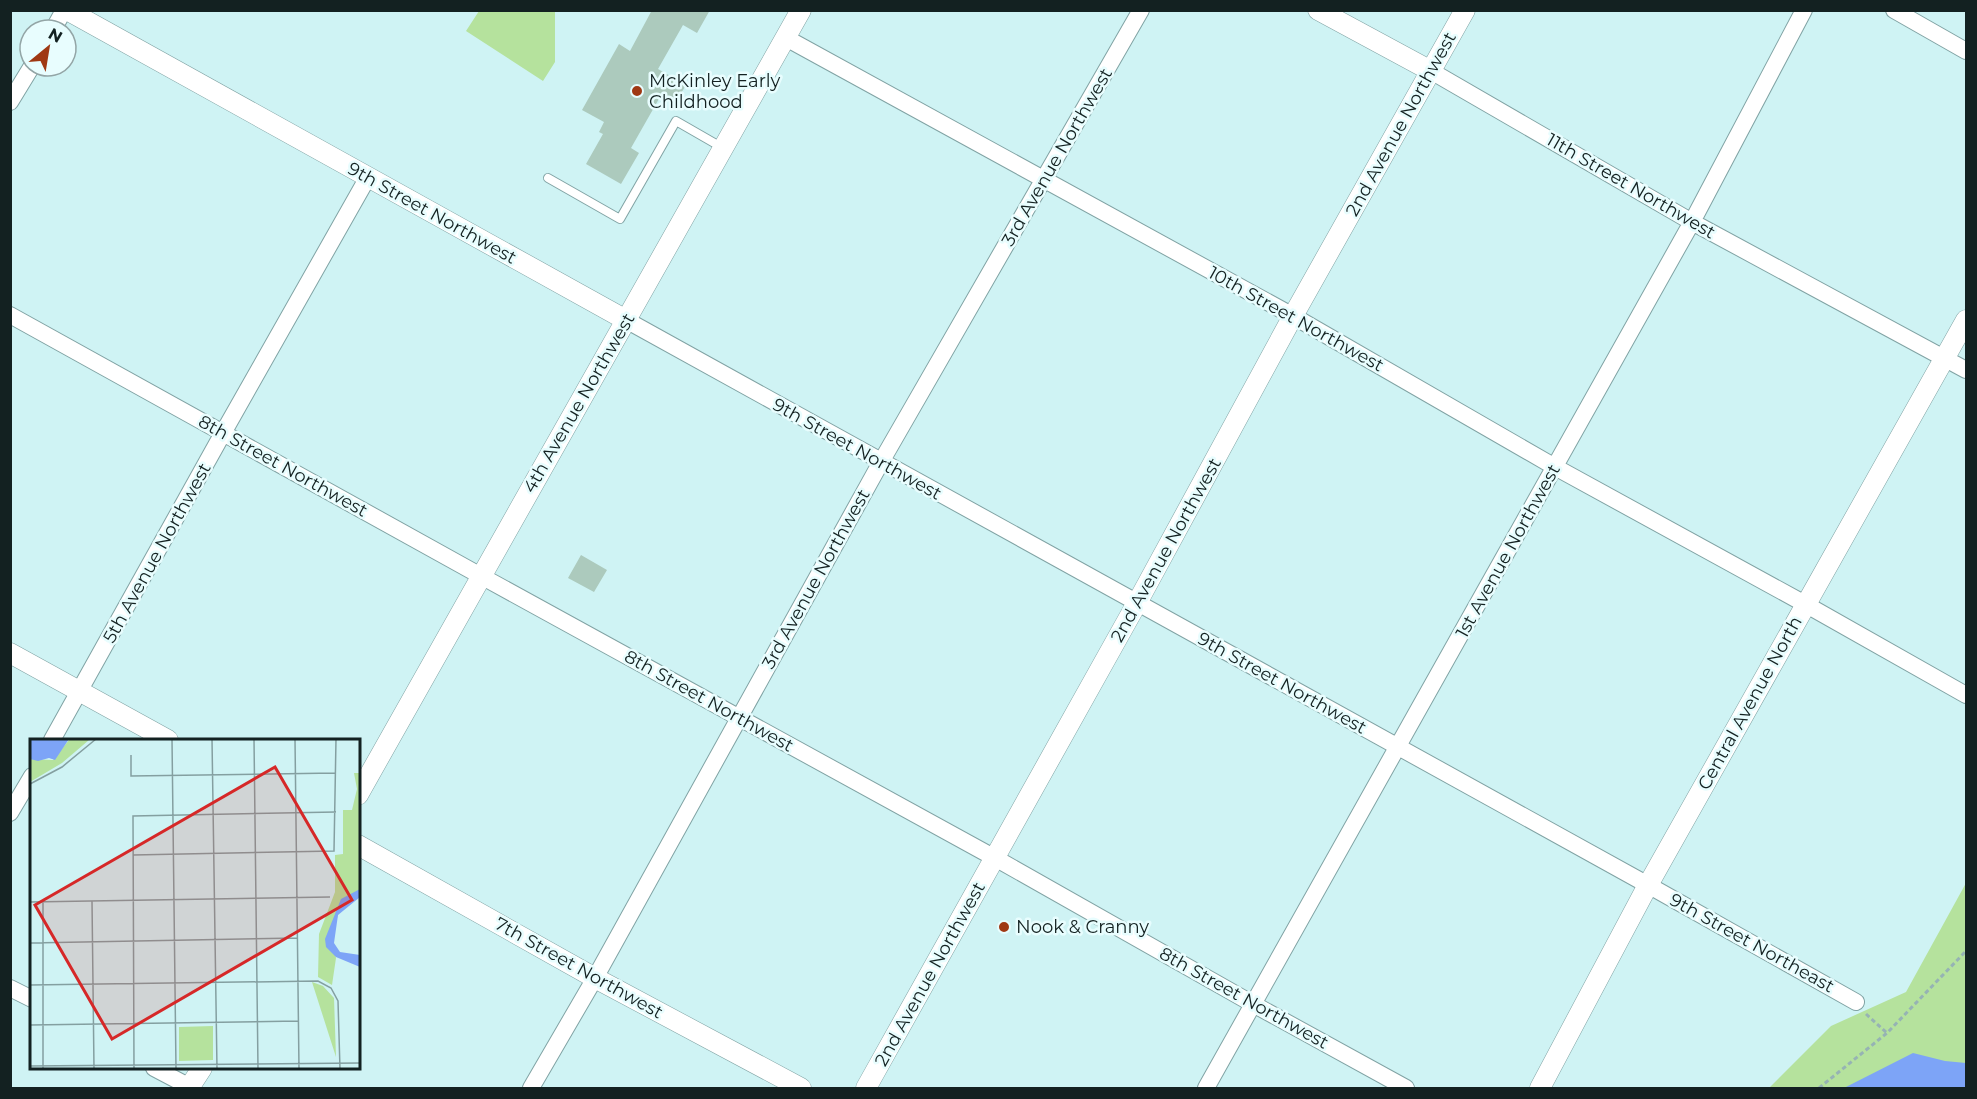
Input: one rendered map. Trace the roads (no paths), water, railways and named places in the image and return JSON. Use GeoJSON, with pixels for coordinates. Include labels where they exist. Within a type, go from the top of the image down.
{"type":"FeatureCollection","features":[{"type":"Feature","properties":{"kind":"street","name":"9th Street Northwest"},"geometry":{"type":"LineString","coordinates":[[65,10],[1648,885]]}},
{"type":"Feature","properties":{"kind":"street","name":"4th Avenue Northwest"},"geometry":{"type":"LineString","coordinates":[[360,791],[801,10]]}},
{"type":"Feature","properties":{"kind":"street","name":"3rd Avenue Northwest"},"geometry":{"type":"LineString","coordinates":[[531,1089],[596,978],[881,462],[1141,10]]}},
{"type":"Feature","properties":{"kind":"street","name":"11th Street Northwest"},"geometry":{"type":"LineString","coordinates":[[1318,10],[1431,71],[1692,222],[1966,370]]}},
{"type":"Feature","properties":{"kind":"street","name":"2nd Avenue Northwest"},"geometry":{"type":"LineString","coordinates":[[866,1089],[1137,603],[1293,316],[1465,10]]}},
{"type":"Feature","properties":{"kind":"street","name":"1st Avenue Northwest"},"geometry":{"type":"LineString","coordinates":[[1206,1089],[1692,222],[1804,10]]}},
{"type":"Feature","properties":{"kind":"street"},"geometry":{"type":"LineString","coordinates":[[1894,10],[1966,51]]}},
{"type":"Feature","properties":{"kind":"street","name":"10th Street Northwest"},"geometry":{"type":"LineString","coordinates":[[786,38],[1293,316],[1555,467],[1966,695]]}},
{"type":"Feature","properties":{"kind":"street"},"geometry":{"type":"LineString","coordinates":[[10,102],[25,78]]}},
{"type":"Feature","properties":{"kind":"street","name":"5th Avenue Northwest"},"geometry":{"type":"LineString","coordinates":[[53,739],[368,177]]}},
{"type":"Feature","properties":{"kind":"street","name":"8th Street Northwest"},"geometry":{"type":"LineString","coordinates":[[10,315],[995,858],[1406,1089]]}},
{"type":"Feature","properties":{"kind":"street","name":"Central Avenue North"},"geometry":{"type":"LineString","coordinates":[[1540,1089],[1648,885],[1966,320]]}},
{"type":"Feature","properties":{"kind":"street"},"geometry":{"type":"LineString","coordinates":[[10,653],[164,739]]}},
{"type":"Feature","properties":{"kind":"street"},"geometry":{"type":"LineString","coordinates":[[10,813],[30,779]]}},
{"type":"Feature","properties":{"kind":"street","name":"7th Street Northwest"},"geometry":{"type":"LineString","coordinates":[[360,846],[801,1089]]}},
{"type":"Feature","properties":{"kind":"street","name":"9th Street Northeast"},"geometry":{"type":"LineString","coordinates":[[1648,885],[1856,1002]]}},
{"type":"Feature","properties":{"kind":"street"},"geometry":{"type":"LineString","coordinates":[[10,988],[30,998]]}},
{"type":"Feature","properties":{"kind":"street"},"geometry":{"type":"LineString","coordinates":[[156,1069],[190,1088],[201,1069]]}},
{"type":"Feature","properties":{"kind":"lane"},"geometry":{"type":"LineString","coordinates":[[548,178],[620,219],[676,121],[723,148]]}},
{"type":"Feature","properties":{"kind":"water"},"geometry":{"type":"Polygon","coordinates":[[[1913,1053],[1945,1061],[1966,1063],[1966,1088],[1844,1088],[1913,1053]]]}},
{"type":"Feature","properties":{"kind":"place","name":"McKinley Early Childhood"},"geometry":{"type":"Point","coordinates":[637,91]}},
{"type":"Feature","properties":{"kind":"place","name":"Nook & Cranny"},"geometry":{"type":"Point","coordinates":[1004,927]}}]}
